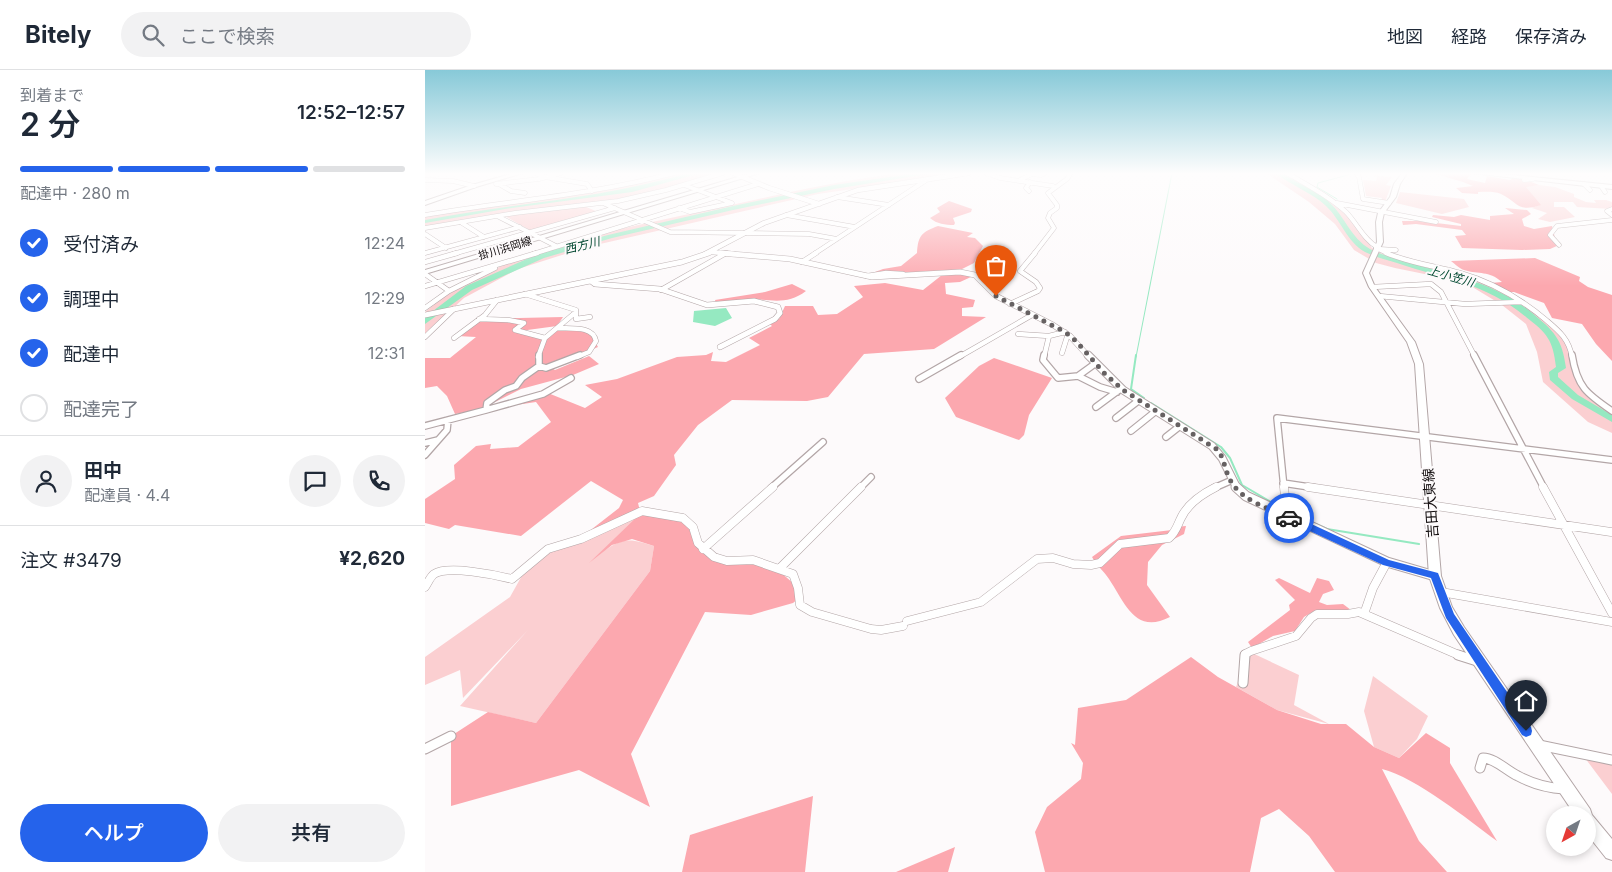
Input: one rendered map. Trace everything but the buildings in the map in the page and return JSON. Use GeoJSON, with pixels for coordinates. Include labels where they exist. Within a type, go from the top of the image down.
{"type":"FeatureCollection","features":[{"type":"Feature","properties":{"kind":"main road","name":"掛川浜岡線"},"geometry":{"type":"LineString","coordinates":[[425,273],[635,210]]}},
{"type":"Feature","properties":{"kind":"main road"},"geometry":{"type":"LineString","coordinates":[[1372,287],[1366,273],[1380,240],[1380,216],[1383,210]]}},
{"type":"Feature","properties":{"kind":"main road","name":"吉田大東線"},"geometry":{"type":"LineString","coordinates":[[1372,287],[1411,342],[1417,357],[1425,436],[1435,576],[1440,592],[1450,615],[1480,662],[1577,806]]}},
{"type":"Feature","properties":{"kind":"main road"},"geometry":{"type":"LineString","coordinates":[[1596,832],[1612,852]]}},
{"type":"Feature","properties":{"kind":"street"},"geometry":{"type":"LineString","coordinates":[[425,215],[452,210]]}},
{"type":"Feature","properties":{"kind":"street"},"geometry":{"type":"LineString","coordinates":[[425,231],[515,213],[538,210]]}},
{"type":"Feature","properties":{"kind":"street"},"geometry":{"type":"LineString","coordinates":[[425,262],[607,210]]}},
{"type":"Feature","properties":{"kind":"street"},"geometry":{"type":"LineString","coordinates":[[620,210],[675,233],[809,234],[837,239]]}},
{"type":"Feature","properties":{"kind":"street"},"geometry":{"type":"LineString","coordinates":[[425,286],[540,250],[614,230],[671,210]]}},
{"type":"Feature","properties":{"kind":"street"},"geometry":{"type":"LineString","coordinates":[[425,315],[682,262],[711,252],[764,223],[800,210]]}},
{"type":"Feature","properties":{"kind":"street"},"geometry":{"type":"LineString","coordinates":[[802,262],[881,210]]}},
{"type":"Feature","properties":{"kind":"street"},"geometry":{"type":"LineString","coordinates":[[1010,304],[1039,291],[1040,288],[1036,282],[1020,271],[1054,228],[1048,217],[1053,210]]}},
{"type":"Feature","properties":{"kind":"street"},"geometry":{"type":"LineString","coordinates":[[1344,210],[1377,248],[1406,261],[1477,278],[1520,302],[1566,338],[1571,345],[1578,382],[1582,388],[1612,411]]}},
{"type":"Feature","properties":{"kind":"street"},"geometry":{"type":"LineString","coordinates":[[1385,210],[1436,222]]}},
{"type":"Feature","properties":{"kind":"street"},"geometry":{"type":"LineString","coordinates":[[786,215],[855,227]]}},
{"type":"Feature","properties":{"kind":"street"},"geometry":{"type":"LineString","coordinates":[[425,231],[502,217],[556,246]]}},
{"type":"Feature","properties":{"kind":"street"},"geometry":{"type":"LineString","coordinates":[[1559,245],[1550,235],[1557,226],[1612,220]]}},
{"type":"Feature","properties":{"kind":"street"},"geometry":{"type":"LineString","coordinates":[[462,223],[484,237]]}},
{"type":"Feature","properties":{"kind":"street"},"geometry":{"type":"LineString","coordinates":[[425,254],[520,227]]}},
{"type":"Feature","properties":{"kind":"street"},"geometry":{"type":"LineString","coordinates":[[425,231],[446,248]]}},
{"type":"Feature","properties":{"kind":"street"},"geometry":{"type":"LineString","coordinates":[[1377,248],[1396,250]]}},
{"type":"Feature","properties":{"kind":"street"},"geometry":{"type":"LineString","coordinates":[[425,308],[449,291],[492,269],[540,250]]}},
{"type":"Feature","properties":{"kind":"street"},"geometry":{"type":"LineString","coordinates":[[711,252],[802,262],[867,276],[969,273],[978,277],[996,296],[1068,334],[1119,390],[1218,450],[1230,481],[1236,489],[1246,496],[1387,562],[1435,576]]}},
{"type":"Feature","properties":{"kind":"street"},"geometry":{"type":"LineString","coordinates":[[661,290],[726,253]]}},
{"type":"Feature","properties":{"kind":"street"},"geometry":{"type":"LineString","coordinates":[[425,273],[449,291]]}},
{"type":"Feature","properties":{"kind":"street"},"geometry":{"type":"LineString","coordinates":[[591,281],[595,284],[671,292],[701,304],[711,305],[751,300],[764,301],[778,307],[780,313],[775,318],[720,347]]}},
{"type":"Feature","properties":{"kind":"street"},"geometry":{"type":"LineString","coordinates":[[1372,287],[1431,284],[1441,292],[1445,303],[1523,450],[1612,613]]}},
{"type":"Feature","properties":{"kind":"street"},"geometry":{"type":"LineString","coordinates":[[525,294],[576,310],[577,319],[590,316]]}},
{"type":"Feature","properties":{"kind":"street"},"geometry":{"type":"LineString","coordinates":[[1379,296],[1465,304],[1520,302]]}},
{"type":"Feature","properties":{"kind":"street"},"geometry":{"type":"LineString","coordinates":[[454,338],[479,319],[497,300]]}},
{"type":"Feature","properties":{"kind":"street"},"geometry":{"type":"LineString","coordinates":[[425,337],[452,309]]}},
{"type":"Feature","properties":{"kind":"street"},"geometry":{"type":"LineString","coordinates":[[539,366],[538,357],[545,338],[569,315],[576,312]]}},
{"type":"Feature","properties":{"kind":"street"},"geometry":{"type":"LineString","coordinates":[[919,379],[1032,315]]}},
{"type":"Feature","properties":{"kind":"street"},"geometry":{"type":"LineString","coordinates":[[479,319],[508,320],[524,323],[515,330],[545,338]]}},
{"type":"Feature","properties":{"kind":"street"},"geometry":{"type":"LineString","coordinates":[[539,366],[546,368],[589,352],[596,341],[595,336],[588,330],[557,328]]}},
{"type":"Feature","properties":{"kind":"street"},"geometry":{"type":"LineString","coordinates":[[1017,334],[1049,336],[1068,334]]}},
{"type":"Feature","properties":{"kind":"street"},"geometry":{"type":"LineString","coordinates":[[1062,353],[1068,334]]}},
{"type":"Feature","properties":{"kind":"street"},"geometry":{"type":"LineString","coordinates":[[1049,336],[1043,353],[1043,360],[1058,378],[1078,376],[1095,364]]}},
{"type":"Feature","properties":{"kind":"street"},"geometry":{"type":"LineString","coordinates":[[486,410],[487,402],[516,386],[522,378],[539,366]]}},
{"type":"Feature","properties":{"kind":"street"},"geometry":{"type":"LineString","coordinates":[[1078,376],[1100,386],[1119,390]]}},
{"type":"Feature","properties":{"kind":"street"},"geometry":{"type":"LineString","coordinates":[[425,426],[543,394],[571,378]]}},
{"type":"Feature","properties":{"kind":"street"},"geometry":{"type":"LineString","coordinates":[[1096,407],[1119,390]]}},
{"type":"Feature","properties":{"kind":"street"},"geometry":{"type":"LineString","coordinates":[[1116,418],[1140,402],[1151,399]]}},
{"type":"Feature","properties":{"kind":"street"},"geometry":{"type":"LineString","coordinates":[[1131,431],[1156,411]]}},
{"type":"Feature","properties":{"kind":"street"},"geometry":{"type":"LineString","coordinates":[[1287,516],[1277,418],[1612,460]]}},
{"type":"Feature","properties":{"kind":"street"},"geometry":{"type":"LineString","coordinates":[[425,455],[447,430],[448,420]]}},
{"type":"Feature","properties":{"kind":"street"},"geometry":{"type":"LineString","coordinates":[[1166,437],[1180,426]]}},
{"type":"Feature","properties":{"kind":"street"},"geometry":{"type":"LineString","coordinates":[[425,443],[439,439]]}},
{"type":"Feature","properties":{"kind":"street"},"geometry":{"type":"LineString","coordinates":[[703,549],[823,442]]}},
{"type":"Feature","properties":{"kind":"street"},"geometry":{"type":"LineString","coordinates":[[780,568],[871,477]]}},
{"type":"Feature","properties":{"kind":"street"},"geometry":{"type":"LineString","coordinates":[[425,587],[432,575],[440,572],[512,579],[548,549],[564,542],[581,539],[642,511],[683,518],[693,527],[698,543],[714,557],[727,561],[750,559],[793,574],[798,588],[800,605],[812,612],[881,630],[981,602],[1037,559],[1053,558],[1073,564],[1091,565],[1100,563],[1120,544],[1169,538],[1179,527],[1180,518],[1190,503],[1221,484],[1230,481]]}},
{"type":"Feature","properties":{"kind":"street"},"geometry":{"type":"LineString","coordinates":[[1283,483],[1611,532]]}},
{"type":"Feature","properties":{"kind":"street"},"geometry":{"type":"LineString","coordinates":[[1364,614],[1373,588],[1387,562]]}},
{"type":"Feature","properties":{"kind":"street"},"geometry":{"type":"LineString","coordinates":[[1440,592],[1612,622]]}},
{"type":"Feature","properties":{"kind":"street"},"geometry":{"type":"LineString","coordinates":[[1243,683],[1245,654],[1258,647],[1297,635],[1313,616],[1319,613],[1342,615],[1359,612],[1469,660],[1480,662]]}},
{"type":"Feature","properties":{"kind":"street"},"geometry":{"type":"LineString","coordinates":[[425,749],[451,736]]}},
{"type":"Feature","properties":{"kind":"street"},"geometry":{"type":"LineString","coordinates":[[1535,744],[1612,760]]}},
{"type":"Feature","properties":{"kind":"street"},"geometry":{"type":"LineString","coordinates":[[1480,768],[1483,758],[1489,758],[1519,778],[1546,788],[1565,789]]}},
{"type":"Feature","properties":{"kind":"shaded area"},"geometry":{"type":"Polygon","coordinates":[[[464,210],[544,210],[425,227],[425,216],[464,210]]]}},
{"type":"Feature","properties":{"kind":"shaded area"},"geometry":{"type":"Polygon","coordinates":[[[497,210],[425,223],[425,220],[458,214],[497,210]]]}},
{"type":"Feature","properties":{"kind":"shaded area"},"geometry":{"type":"Polygon","coordinates":[[[549,210],[598,212],[531,231],[505,216],[549,210]]]}},
{"type":"Feature","properties":{"kind":"shaded area"},"geometry":{"type":"Polygon","coordinates":[[[707,210],[746,210],[587,247],[518,269],[464,298],[425,334],[425,312],[454,291],[486,273],[521,258],[557,246],[707,210]]]}},
{"type":"Feature","properties":{"kind":"shaded area"},"geometry":{"type":"Polygon","coordinates":[[[939,210],[972,210],[953,218],[954,225],[941,224],[930,218],[940,212],[939,210]]]}},
{"type":"Feature","properties":{"kind":"shaded area"},"geometry":{"type":"Polygon","coordinates":[[[1319,210],[1342,210],[1352,219],[1372,248],[1386,256],[1412,264],[1464,275],[1507,294],[1557,329],[1573,354],[1578,385],[1612,410],[1612,433],[1588,422],[1543,382],[1537,352],[1526,324],[1502,305],[1474,288],[1449,279],[1376,263],[1354,250],[1335,224],[1319,210]]]}},
{"type":"Feature","properties":{"kind":"shaded area"},"geometry":{"type":"Polygon","coordinates":[[[1427,210],[1456,210],[1442,214],[1427,210]]]}},
{"type":"Feature","properties":{"kind":"shaded area"},"geometry":{"type":"Polygon","coordinates":[[[1509,210],[1527,210],[1531,214],[1522,219],[1524,226],[1534,229],[1552,226],[1556,242],[1559,245],[1550,249],[1522,250],[1462,248],[1455,236],[1466,235],[1462,230],[1416,224],[1403,225],[1402,221],[1420,221],[1461,226],[1461,224],[1432,217],[1433,215],[1454,217],[1461,215],[1490,220],[1490,216],[1514,214],[1509,210]]]}},
{"type":"Feature","properties":{"kind":"shaded area"},"geometry":{"type":"Polygon","coordinates":[[[1539,210],[1568,210],[1575,217],[1550,222],[1538,219],[1547,213],[1539,210]]]}},
{"type":"Feature","properties":{"kind":"shaded area"},"geometry":{"type":"Polygon","coordinates":[[[938,226],[973,233],[967,237],[975,238],[983,246],[974,263],[960,270],[867,275],[883,269],[901,266],[917,253],[918,242],[922,235],[938,226]]]}},
{"type":"Feature","properties":{"kind":"shaded area"},"geometry":{"type":"Polygon","coordinates":[[[1535,258],[1580,277],[1579,281],[1588,287],[1612,295],[1612,361],[1596,344],[1582,324],[1552,318],[1544,303],[1514,292],[1508,292],[1491,283],[1502,282],[1497,278],[1488,274],[1459,268],[1451,261],[1535,258]]]}},
{"type":"Feature","properties":{"kind":"shaded area"},"geometry":{"type":"Polygon","coordinates":[[[964,274],[971,277],[960,282],[945,283],[946,294],[975,300],[973,307],[962,308],[962,316],[986,317],[934,349],[864,354],[828,397],[807,401],[732,400],[698,425],[674,455],[676,465],[654,496],[638,503],[640,511],[583,536],[619,508],[623,500],[591,481],[521,536],[455,525],[449,529],[425,523],[425,499],[455,479],[454,465],[476,446],[491,444],[490,449],[518,447],[551,422],[536,402],[516,405],[511,402],[543,391],[585,408],[602,397],[585,385],[617,379],[677,357],[706,355],[713,352],[711,361],[726,362],[760,345],[749,338],[772,326],[769,323],[779,319],[785,306],[813,306],[818,315],[837,314],[863,297],[854,286],[885,283],[923,290],[942,275],[964,274]]]}},
{"type":"Feature","properties":{"kind":"shaded area"},"geometry":{"type":"Polygon","coordinates":[[[792,284],[806,291],[792,299],[785,300],[748,299],[716,303],[715,300],[765,292],[792,284]]]}},
{"type":"Feature","properties":{"kind":"shaded area"},"geometry":{"type":"Polygon","coordinates":[[[726,308],[732,318],[715,326],[693,322],[694,311],[726,308]]]}},
{"type":"Feature","properties":{"kind":"shaded area"},"geometry":{"type":"Polygon","coordinates":[[[563,317],[557,326],[520,331],[545,338],[557,328],[582,329],[590,334],[598,347],[550,367],[555,370],[589,356],[599,364],[573,375],[521,389],[479,410],[455,414],[447,396],[437,386],[425,388],[425,358],[450,358],[476,337],[457,336],[479,319],[563,317]]]}},
{"type":"Feature","properties":{"kind":"shaded area"},"geometry":{"type":"Polygon","coordinates":[[[994,358],[1052,378],[1029,415],[1024,435],[1019,440],[956,417],[945,398],[979,366],[994,358]]]}},
{"type":"Feature","properties":{"kind":"shaded area"},"geometry":{"type":"Polygon","coordinates":[[[642,512],[606,550],[624,541],[641,542],[654,546],[650,571],[536,723],[460,706],[528,630],[463,698],[460,670],[425,685],[425,657],[510,597],[524,572],[541,555],[642,512]]]}},
{"type":"Feature","properties":{"kind":"shaded area"},"geometry":{"type":"Polygon","coordinates":[[[642,512],[681,518],[693,527],[698,543],[728,565],[747,562],[779,571],[793,583],[798,599],[793,603],[751,615],[705,612],[631,754],[650,807],[579,770],[451,806],[451,736],[488,712],[536,723],[650,571],[654,546],[632,539],[612,545],[589,563],[642,512]]]}},
{"type":"Feature","properties":{"kind":"shaded area"},"geometry":{"type":"Polygon","coordinates":[[[1186,526],[1184,534],[1162,545],[1148,562],[1147,585],[1170,617],[1158,622],[1148,622],[1140,619],[1132,614],[1092,557],[1121,536],[1172,530],[1175,527],[1186,526]]]}},
{"type":"Feature","properties":{"kind":"shaded area"},"geometry":{"type":"Polygon","coordinates":[[[1279,578],[1310,593],[1317,578],[1329,581],[1334,590],[1323,594],[1319,602],[1327,605],[1343,604],[1351,610],[1316,610],[1304,617],[1295,631],[1273,636],[1252,648],[1248,642],[1290,610],[1289,605],[1295,600],[1275,580],[1279,578]]]}},
{"type":"Feature","properties":{"kind":"shaded area"},"geometry":{"type":"Polygon","coordinates":[[[1250,652],[1299,675],[1294,705],[1329,724],[1277,710],[1236,687],[1250,652]]]}},
{"type":"Feature","properties":{"kind":"shaded area"},"geometry":{"type":"Polygon","coordinates":[[[1191,657],[1218,677],[1277,710],[1321,724],[1346,724],[1374,747],[1399,758],[1426,733],[1450,748],[1450,763],[1497,841],[1426,790],[1411,781],[1382,769],[1419,841],[1447,872],[1335,872],[1309,836],[1279,809],[1261,818],[1250,872],[1045,872],[1035,832],[1047,807],[1081,779],[1083,763],[1071,743],[1075,745],[1078,708],[1126,700],[1191,657]]]}},
{"type":"Feature","properties":{"kind":"shaded area"},"geometry":{"type":"Polygon","coordinates":[[[1373,676],[1428,716],[1417,739],[1399,758],[1374,747],[1364,711],[1373,676]]]}},
{"type":"Feature","properties":{"kind":"shaded area"},"geometry":{"type":"Polygon","coordinates":[[[1585,758],[1612,763],[1612,794],[1585,758]]]}},
{"type":"Feature","properties":{"kind":"shaded area"},"geometry":{"type":"Polygon","coordinates":[[[813,796],[805,872],[682,872],[690,835],[813,796]]]}},
{"type":"Feature","properties":{"kind":"shaded area"},"geometry":{"type":"Polygon","coordinates":[[[955,847],[948,872],[896,872],[955,847]]]}},
{"type":"Feature","properties":{"kind":"waterway","name":"西方川"},"geometry":{"type":"LineString","coordinates":[[425,321],[469,288],[541,256],[610,236],[722,210]]}},
{"type":"Feature","properties":{"kind":"waterway"},"geometry":{"type":"LineString","coordinates":[[1136,357],[1165,210]]}},
{"type":"Feature","properties":{"kind":"waterway","name":"上小笠川"},"geometry":{"type":"LineString","coordinates":[[1333,210],[1358,245],[1370,252],[1412,266],[1469,281],[1493,291],[1523,310],[1549,331],[1559,352],[1561,368],[1554,372],[1553,378],[1575,397],[1612,419]]}},
{"type":"Feature","properties":{"kind":"waterway"},"geometry":{"type":"LineString","coordinates":[[1136,355],[1131,389],[1144,398]]}},
{"type":"Feature","properties":{"kind":"waterway"},"geometry":{"type":"LineString","coordinates":[[1151,403],[1221,447],[1230,458],[1242,485],[1276,505]]}},
{"type":"Feature","properties":{"kind":"waterway"},"geometry":{"type":"LineString","coordinates":[[1316,524],[1327,529],[1419,544]]}},
{"type":"Feature","properties":{"kind":"way so far"},"geometry":{"type":"LineString","coordinates":[[996,296],[1065,332],[1123,390],[1218,450],[1227,469],[1230,481],[1236,489],[1289,518]]}},
{"type":"Feature","properties":{"kind":"route"},"geometry":{"type":"LineString","coordinates":[[1289,518],[1387,562],[1435,576],[1446,608],[1459,631],[1526,731]]}}]}
